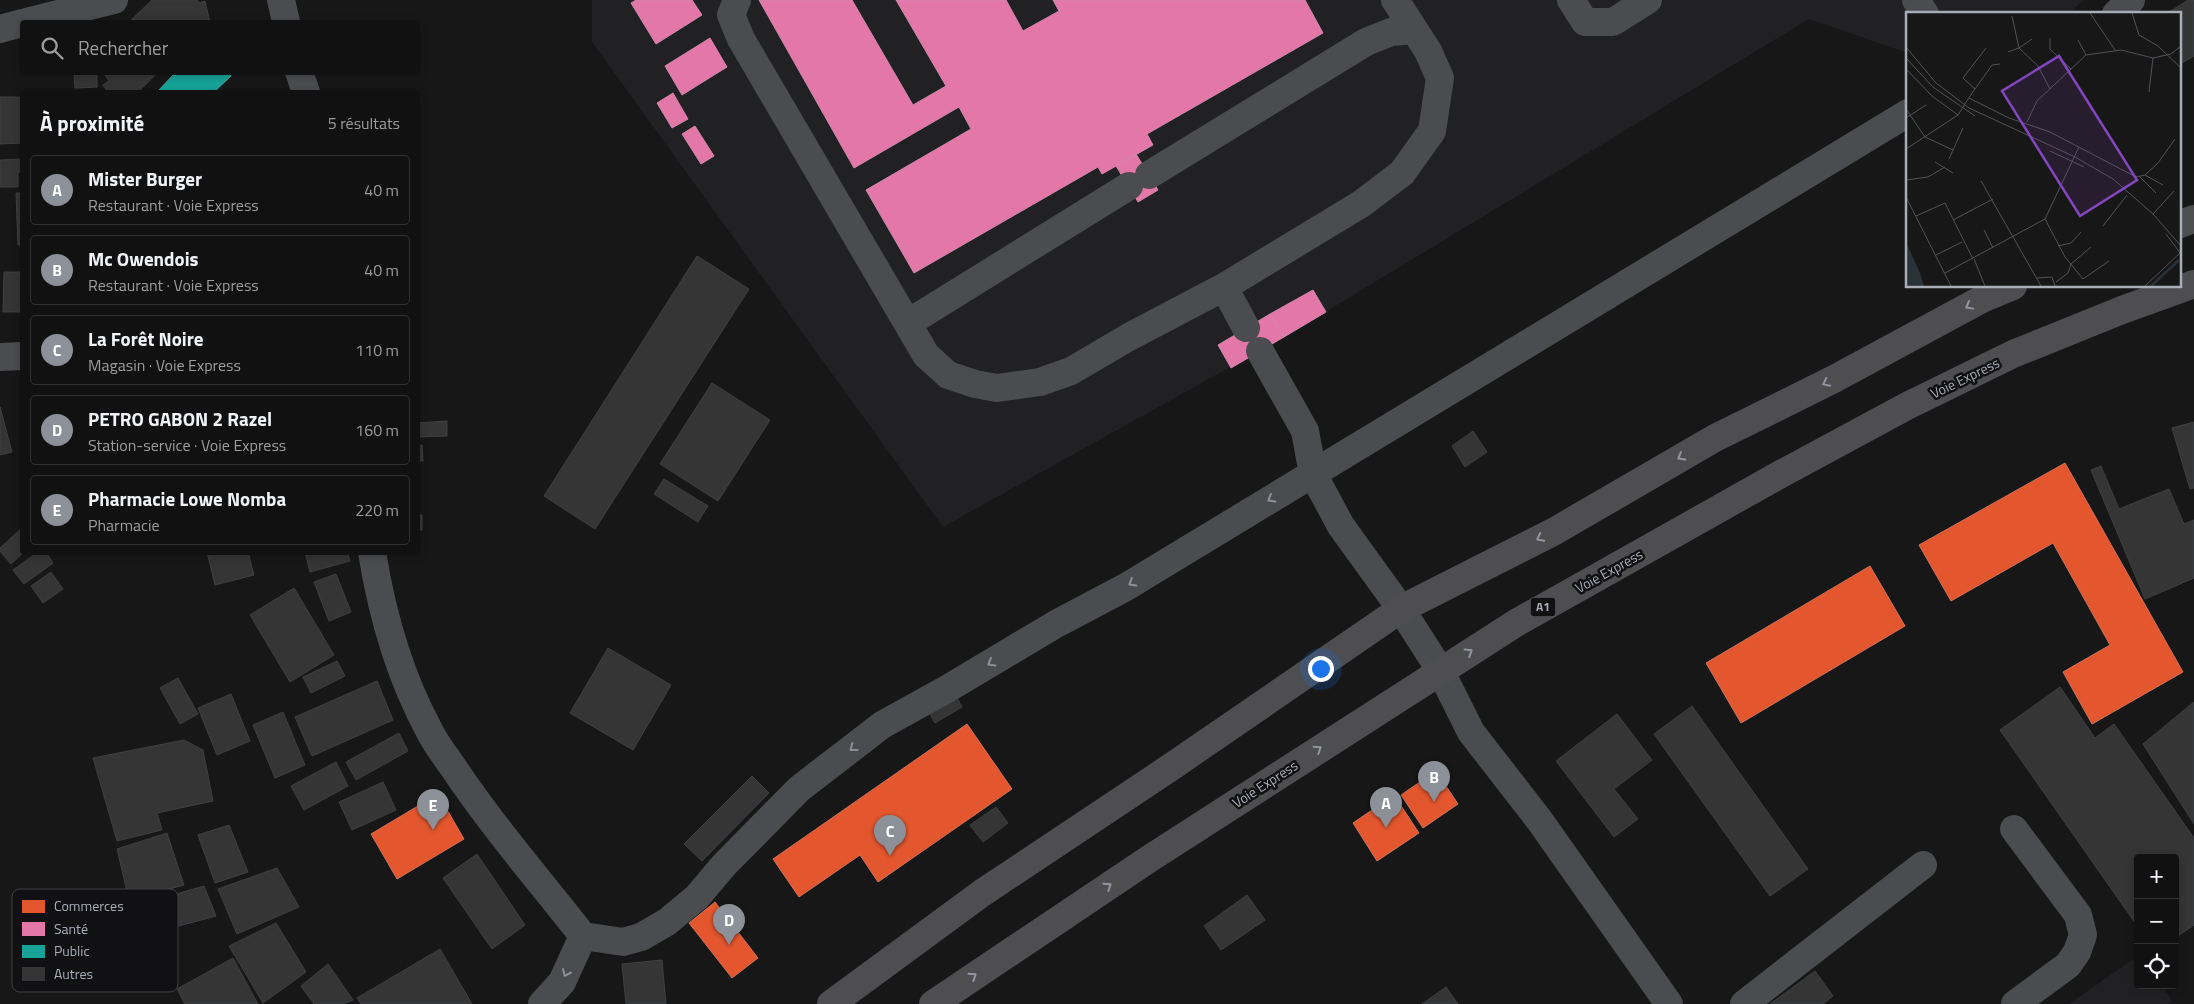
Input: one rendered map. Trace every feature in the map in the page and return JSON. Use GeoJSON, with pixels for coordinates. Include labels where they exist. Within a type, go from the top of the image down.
{"type":"FeatureCollection","features":[{"type":"Feature","properties":{"kind":"highway"},"geometry":{"type":"LineString","coordinates":[[2182,223],[2194,219]]}},
{"type":"Feature","properties":{"kind":"highway","name":"Voie Express"},"geometry":{"type":"LineString","coordinates":[[933,1004],[1149,859],[1440,670],[1550,604],[1779,474],[1907,406],[2013,354],[2122,310],[2194,284]]}},
{"type":"Feature","properties":{"kind":"highway"},"geometry":{"type":"LineString","coordinates":[[831,1004],[982,893],[1174,765],[1401,609],[1555,531],[1715,438],[1834,379],[1984,298],[2008,288]]}},
{"type":"Feature","properties":{"kind":"street"},"geometry":{"type":"LineString","coordinates":[[36,20],[114,0]]}},
{"type":"Feature","properties":{"kind":"street"},"geometry":{"type":"LineString","coordinates":[[281,0],[286,20]]}},
{"type":"Feature","properties":{"kind":"street"},"geometry":{"type":"LineString","coordinates":[[737,0],[732,15],[741,40],[926,355],[948,375],[975,384],[997,388],[1040,382],[1071,371],[1129,337],[1224,287],[1361,204],[1402,173],[1432,131],[1440,78],[1428,51],[1395,0]]}},
{"type":"Feature","properties":{"kind":"street"},"geometry":{"type":"LineString","coordinates":[[1570,0],[1585,22],[1612,22],[1648,0]]}},
{"type":"Feature","properties":{"kind":"street"},"geometry":{"type":"LineString","coordinates":[[1916,0],[1924,12]]}},
{"type":"Feature","properties":{"kind":"street"},"geometry":{"type":"LineString","coordinates":[[2118,12],[2131,0]]}},
{"type":"Feature","properties":{"kind":"street"},"geometry":{"type":"LineString","coordinates":[[0,29],[20,24]]}},
{"type":"Feature","properties":{"kind":"street"},"geometry":{"type":"LineString","coordinates":[[908,323],[1366,42],[1391,32],[1414,30]]}},
{"type":"Feature","properties":{"kind":"street"},"geometry":{"type":"LineString","coordinates":[[299,75],[305,90]]}},
{"type":"Feature","properties":{"kind":"street"},"geometry":{"type":"LineString","coordinates":[[373,555],[391,641],[412,697],[431,734],[499,832],[583,936],[623,942],[641,937],[667,922],[697,897],[724,865],[799,788],[882,725],[947,690],[1056,624],[1126,587],[1906,112]]}},
{"type":"Feature","properties":{"kind":"street"},"geometry":{"type":"LineString","coordinates":[[1224,287],[1246,328]]}},
{"type":"Feature","properties":{"kind":"street"},"geometry":{"type":"LineString","coordinates":[[1260,351],[1305,431],[1313,474],[1341,526],[1401,609],[1440,670],[1471,732],[1540,821],[1669,1004]]}},
{"type":"Feature","properties":{"kind":"street"},"geometry":{"type":"LineString","coordinates":[[0,357],[20,356]]}},
{"type":"Feature","properties":{"kind":"street"},"geometry":{"type":"LineString","coordinates":[[2014,829],[2078,915],[2083,935],[2077,952],[2068,965],[2015,1004]]}},
{"type":"Feature","properties":{"kind":"street"},"geometry":{"type":"LineString","coordinates":[[1744,1004],[1923,865]]}},
{"type":"Feature","properties":{"kind":"street"},"geometry":{"type":"LineString","coordinates":[[542,1004],[562,982],[583,936]]}},
{"type":"Feature","properties":{"kind":"shaded area"},"geometry":{"type":"Polygon","coordinates":[[[592,0],[2084,0],[2070,12],[1906,12],[1906,52],[1809,19],[1284,337],[943,527],[592,42],[592,0]]]}},
{"type":"Feature","properties":{"kind":"shaded area"},"geometry":{"type":"Polygon","coordinates":[[[2134,959],[2134,989],[2164,989],[2172,1001],[2168,1004],[2069,1004],[2134,959]]]}},
{"type":"Feature","properties":{"kind":"building: Commerces"},"geometry":{"type":"Polygon","coordinates":[[[2065,463],[2183,672],[2092,724],[2063,672],[2110,645],[2053,543],[1951,601],[1919,545],[2065,463]]]}},
{"type":"Feature","properties":{"kind":"building: Commerces"},"geometry":{"type":"Polygon","coordinates":[[[1870,566],[1905,626],[1741,723],[1706,663],[1870,566]]]}},
{"type":"Feature","properties":{"kind":"building: Commerces"},"geometry":{"type":"Polygon","coordinates":[[[967,724],[1012,789],[878,882],[860,855],[799,897],[773,859],[967,724]]]}},
{"type":"Feature","properties":{"kind":"building: Commerces"},"geometry":{"type":"Polygon","coordinates":[[[1436,771],[1458,804],[1423,828],[1401,795],[1436,771]]]}},
{"type":"Feature","properties":{"kind":"building: Commerces"},"geometry":{"type":"Polygon","coordinates":[[[438,794],[464,839],[397,879],[371,834],[438,794]]]}},
{"type":"Feature","properties":{"kind":"building: Commerces"},"geometry":{"type":"Polygon","coordinates":[[[1394,795],[1419,833],[1377,861],[1353,823],[1394,795]]]}},
{"type":"Feature","properties":{"kind":"building: Commerces"},"geometry":{"type":"Polygon","coordinates":[[[715,902],[758,958],[732,978],[689,923],[715,902]]]}},
{"type":"Feature","properties":{"kind":"building: Santé"},"geometry":{"type":"Polygon","coordinates":[[[636,0],[692,0],[702,15],[656,44],[631,3],[636,0]]]}},
{"type":"Feature","properties":{"kind":"building: Santé"},"geometry":{"type":"Polygon","coordinates":[[[759,0],[852,0],[913,105],[946,86],[896,0],[1006,0],[1023,31],[1059,11],[1053,0],[1305,0],[1323,33],[1147,134],[1153,145],[1102,174],[1098,167],[914,273],[866,190],[971,129],[959,107],[854,168],[759,0]]]}},
{"type":"Feature","properties":{"kind":"building: Santé"},"geometry":{"type":"Polygon","coordinates":[[[710,38],[727,67],[682,95],[665,66],[710,38]]]}},
{"type":"Feature","properties":{"kind":"building: Santé"},"geometry":{"type":"Polygon","coordinates":[[[673,93],[688,119],[672,128],[657,103],[673,93]]]}},
{"type":"Feature","properties":{"kind":"building: Santé"},"geometry":{"type":"Polygon","coordinates":[[[695,126],[714,156],[701,164],[682,134],[695,126]]]}},
{"type":"Feature","properties":{"kind":"building: Santé"},"geometry":{"type":"Polygon","coordinates":[[[1136,154],[1158,190],[1138,202],[1116,166],[1136,154]]]}},
{"type":"Feature","properties":{"kind":"building: Santé"},"geometry":{"type":"Polygon","coordinates":[[[1313,290],[1326,312],[1284,337],[1270,314],[1313,290]]]}},
{"type":"Feature","properties":{"kind":"building: Santé"},"geometry":{"type":"Polygon","coordinates":[[[1270,314],[1284,337],[1231,368],[1218,345],[1270,314]]]}},
{"type":"Feature","properties":{"kind":"building: Public"},"geometry":{"type":"Polygon","coordinates":[[[173,75],[231,76],[216,90],[159,90],[173,75]]]}},
{"type":"Feature","properties":{"kind":"building: Autres"},"geometry":{"type":"Polygon","coordinates":[[[152,0],[197,0],[199,3],[205,1],[210,20],[131,20],[152,0]]]}},
{"type":"Feature","properties":{"kind":"building: Autres"},"geometry":{"type":"Polygon","coordinates":[[[2188,0],[2194,0],[2194,56],[2182,63],[2182,12],[2169,12],[2188,0]]]}},
{"type":"Feature","properties":{"kind":"building: Autres"},"geometry":{"type":"Polygon","coordinates":[[[74,75],[97,75],[97,87],[75,88],[74,75]]]}},
{"type":"Feature","properties":{"kind":"building: Autres"},"geometry":{"type":"Polygon","coordinates":[[[105,75],[155,75],[140,90],[107,90],[103,85],[109,81],[105,75]]]}},
{"type":"Feature","properties":{"kind":"building: Autres"},"geometry":{"type":"Polygon","coordinates":[[[0,97],[20,97],[20,143],[0,144],[0,97]]]}},
{"type":"Feature","properties":{"kind":"building: Autres"},"geometry":{"type":"Polygon","coordinates":[[[20,159],[18,187],[0,187],[0,160],[20,159]]]}},
{"type":"Feature","properties":{"kind":"building: Autres"},"geometry":{"type":"Polygon","coordinates":[[[16,193],[20,193],[20,245],[18,245],[16,193]]]}},
{"type":"Feature","properties":{"kind":"building: Autres"},"geometry":{"type":"Polygon","coordinates":[[[697,256],[749,289],[595,529],[544,496],[697,256]]]}},
{"type":"Feature","properties":{"kind":"building: Autres"},"geometry":{"type":"Polygon","coordinates":[[[4,272],[20,272],[20,312],[3,312],[4,272]]]}},
{"type":"Feature","properties":{"kind":"building: Autres"},"geometry":{"type":"Polygon","coordinates":[[[712,383],[770,420],[718,501],[660,464],[712,383]]]}},
{"type":"Feature","properties":{"kind":"building: Autres"},"geometry":{"type":"Polygon","coordinates":[[[0,407],[12,452],[0,455],[0,407]]]}},
{"type":"Feature","properties":{"kind":"building: Autres"},"geometry":{"type":"Polygon","coordinates":[[[447,421],[447,436],[420,437],[420,423],[447,421]]]}},
{"type":"Feature","properties":{"kind":"building: Autres"},"geometry":{"type":"Polygon","coordinates":[[[2194,422],[2194,488],[2190,489],[2172,428],[2194,422]]]}},
{"type":"Feature","properties":{"kind":"building: Autres"},"geometry":{"type":"Polygon","coordinates":[[[1473,431],[1487,452],[1465,467],[1452,446],[1473,431]]]}},
{"type":"Feature","properties":{"kind":"building: Autres"},"geometry":{"type":"Polygon","coordinates":[[[422,445],[423,461],[420,461],[420,446],[422,445]]]}},
{"type":"Feature","properties":{"kind":"building: Autres"},"geometry":{"type":"Polygon","coordinates":[[[2101,466],[2119,509],[2169,489],[2184,524],[2194,520],[2194,578],[2145,599],[2091,470],[2101,466]]]}},
{"type":"Feature","properties":{"kind":"building: Autres"},"geometry":{"type":"Polygon","coordinates":[[[664,479],[708,506],[698,522],[654,494],[664,479]]]}},
{"type":"Feature","properties":{"kind":"building: Autres"},"geometry":{"type":"Polygon","coordinates":[[[420,515],[422,515],[422,530],[420,530],[420,515]]]}},
{"type":"Feature","properties":{"kind":"building: Autres"},"geometry":{"type":"Polygon","coordinates":[[[20,530],[21,555],[11,564],[0,551],[0,548],[20,530]]]}},
{"type":"Feature","properties":{"kind":"building: Autres"},"geometry":{"type":"Polygon","coordinates":[[[34,555],[48,555],[53,563],[24,584],[13,570],[34,555]]]}},
{"type":"Feature","properties":{"kind":"building: Autres"},"geometry":{"type":"Polygon","coordinates":[[[208,555],[249,555],[254,575],[215,585],[208,555]]]}},
{"type":"Feature","properties":{"kind":"building: Autres"},"geometry":{"type":"Polygon","coordinates":[[[306,555],[348,555],[350,561],[310,572],[306,555]]]}},
{"type":"Feature","properties":{"kind":"building: Autres"},"geometry":{"type":"Polygon","coordinates":[[[51,572],[63,589],[43,603],[31,586],[51,572]]]}},
{"type":"Feature","properties":{"kind":"building: Autres"},"geometry":{"type":"Polygon","coordinates":[[[336,574],[351,612],[329,621],[314,582],[336,574]]]}},
{"type":"Feature","properties":{"kind":"building: Autres"},"geometry":{"type":"Polygon","coordinates":[[[294,588],[334,655],[290,682],[250,615],[294,588]]]}},
{"type":"Feature","properties":{"kind":"building: Autres"},"geometry":{"type":"Polygon","coordinates":[[[608,648],[671,685],[633,750],[570,713],[608,648]]]}},
{"type":"Feature","properties":{"kind":"building: Autres"},"geometry":{"type":"Polygon","coordinates":[[[337,661],[345,676],[311,693],[303,677],[337,661]]]}},
{"type":"Feature","properties":{"kind":"building: Autres"},"geometry":{"type":"Polygon","coordinates":[[[178,678],[198,714],[180,724],[160,688],[178,678]]]}},
{"type":"Feature","properties":{"kind":"building: Autres"},"geometry":{"type":"Polygon","coordinates":[[[377,681],[393,720],[312,756],[295,717],[377,681]]]}},
{"type":"Feature","properties":{"kind":"building: Autres"},"geometry":{"type":"Polygon","coordinates":[[[2060,687],[2095,738],[2114,724],[2194,838],[2194,925],[2179,935],[2179,854],[2134,854],[2134,921],[2000,730],[2060,687]]]}},
{"type":"Feature","properties":{"kind":"building: Autres"},"geometry":{"type":"Polygon","coordinates":[[[231,694],[250,741],[217,755],[198,708],[231,694]]]}},
{"type":"Feature","properties":{"kind":"building: Autres"},"geometry":{"type":"Polygon","coordinates":[[[955,694],[962,707],[935,723],[928,710],[955,694]]]}},
{"type":"Feature","properties":{"kind":"building: Autres"},"geometry":{"type":"Polygon","coordinates":[[[2194,702],[2194,824],[2143,744],[2194,702]]]}},
{"type":"Feature","properties":{"kind":"building: Autres"},"geometry":{"type":"Polygon","coordinates":[[[1692,706],[1808,869],[1770,896],[1654,734],[1692,706]]]}},
{"type":"Feature","properties":{"kind":"building: Autres"},"geometry":{"type":"Polygon","coordinates":[[[283,712],[305,765],[275,778],[253,725],[283,712]]]}},
{"type":"Feature","properties":{"kind":"building: Autres"},"geometry":{"type":"Polygon","coordinates":[[[1617,714],[1652,760],[1614,789],[1638,819],[1614,837],[1556,761],[1617,714]]]}},
{"type":"Feature","properties":{"kind":"building: Autres"},"geometry":{"type":"Polygon","coordinates":[[[399,733],[408,751],[356,780],[346,762],[399,733]]]}},
{"type":"Feature","properties":{"kind":"building: Autres"},"geometry":{"type":"Polygon","coordinates":[[[184,740],[203,750],[213,801],[157,813],[162,830],[117,841],[93,758],[184,740]]]}},
{"type":"Feature","properties":{"kind":"building: Autres"},"geometry":{"type":"Polygon","coordinates":[[[336,762],[348,786],[304,810],[291,786],[336,762]]]}},
{"type":"Feature","properties":{"kind":"building: Autres"},"geometry":{"type":"Polygon","coordinates":[[[752,776],[769,793],[702,861],[684,844],[752,776]]]}},
{"type":"Feature","properties":{"kind":"building: Autres"},"geometry":{"type":"Polygon","coordinates":[[[383,782],[396,810],[352,830],[339,802],[383,782]]]}},
{"type":"Feature","properties":{"kind":"building: Autres"},"geometry":{"type":"Polygon","coordinates":[[[996,807],[1008,823],[983,842],[970,825],[996,807]]]}},
{"type":"Feature","properties":{"kind":"building: Autres"},"geometry":{"type":"Polygon","coordinates":[[[229,825],[248,872],[215,883],[198,835],[229,825]]]}},
{"type":"Feature","properties":{"kind":"building: Autres"},"geometry":{"type":"Polygon","coordinates":[[[167,833],[184,885],[169,889],[126,889],[117,849],[167,833]]]}},
{"type":"Feature","properties":{"kind":"building: Autres"},"geometry":{"type":"Polygon","coordinates":[[[477,854],[525,925],[492,949],[443,878],[477,854]]]}},
{"type":"Feature","properties":{"kind":"building: Autres"},"geometry":{"type":"Polygon","coordinates":[[[277,868],[299,907],[237,934],[218,889],[277,868]]]}},
{"type":"Feature","properties":{"kind":"building: Autres"},"geometry":{"type":"Polygon","coordinates":[[[204,886],[216,916],[178,926],[178,893],[204,886]]]}},
{"type":"Feature","properties":{"kind":"building: Autres"},"geometry":{"type":"Polygon","coordinates":[[[1247,895],[1265,920],[1221,950],[1204,926],[1247,895]]]}},
{"type":"Feature","properties":{"kind":"building: Autres"},"geometry":{"type":"Polygon","coordinates":[[[276,923],[306,972],[263,1003],[229,946],[276,923]]]}},
{"type":"Feature","properties":{"kind":"building: Autres"},"geometry":{"type":"Polygon","coordinates":[[[440,949],[472,1004],[361,1004],[357,998],[440,949]]]}},
{"type":"Feature","properties":{"kind":"building: Autres"},"geometry":{"type":"Polygon","coordinates":[[[233,958],[258,1004],[185,1004],[178,988],[233,958]]]}},
{"type":"Feature","properties":{"kind":"building: Autres"},"geometry":{"type":"Polygon","coordinates":[[[662,960],[666,1004],[626,1004],[622,964],[662,960]]]}},
{"type":"Feature","properties":{"kind":"building: Autres"},"geometry":{"type":"Polygon","coordinates":[[[328,964],[353,1000],[343,1004],[314,1004],[301,986],[328,964]]]}},
{"type":"Feature","properties":{"kind":"building: Autres"},"geometry":{"type":"Polygon","coordinates":[[[1815,971],[1833,996],[1823,1004],[1770,1004],[1815,971]]]}},
{"type":"Feature","properties":{"kind":"building: Autres"},"geometry":{"type":"Polygon","coordinates":[[[1446,987],[1458,1004],[1422,1004],[1446,987]]]}},
{"type":"Feature","properties":{"kind":"place","name":"Mc Owendois"},"geometry":{"type":"Point","coordinates":[1434,802]}},
{"type":"Feature","properties":{"kind":"place","name":"Mister Burger"},"geometry":{"type":"Point","coordinates":[1386,828]}},
{"type":"Feature","properties":{"kind":"place","name":"Pharmacie Lowe Nomba"},"geometry":{"type":"Point","coordinates":[433,830]}},
{"type":"Feature","properties":{"kind":"place","name":"La Forêt Noire"},"geometry":{"type":"Point","coordinates":[890,856]}},
{"type":"Feature","properties":{"kind":"place","name":"PETRO GABON 2 Razel"},"geometry":{"type":"Point","coordinates":[729,945]}}]}
